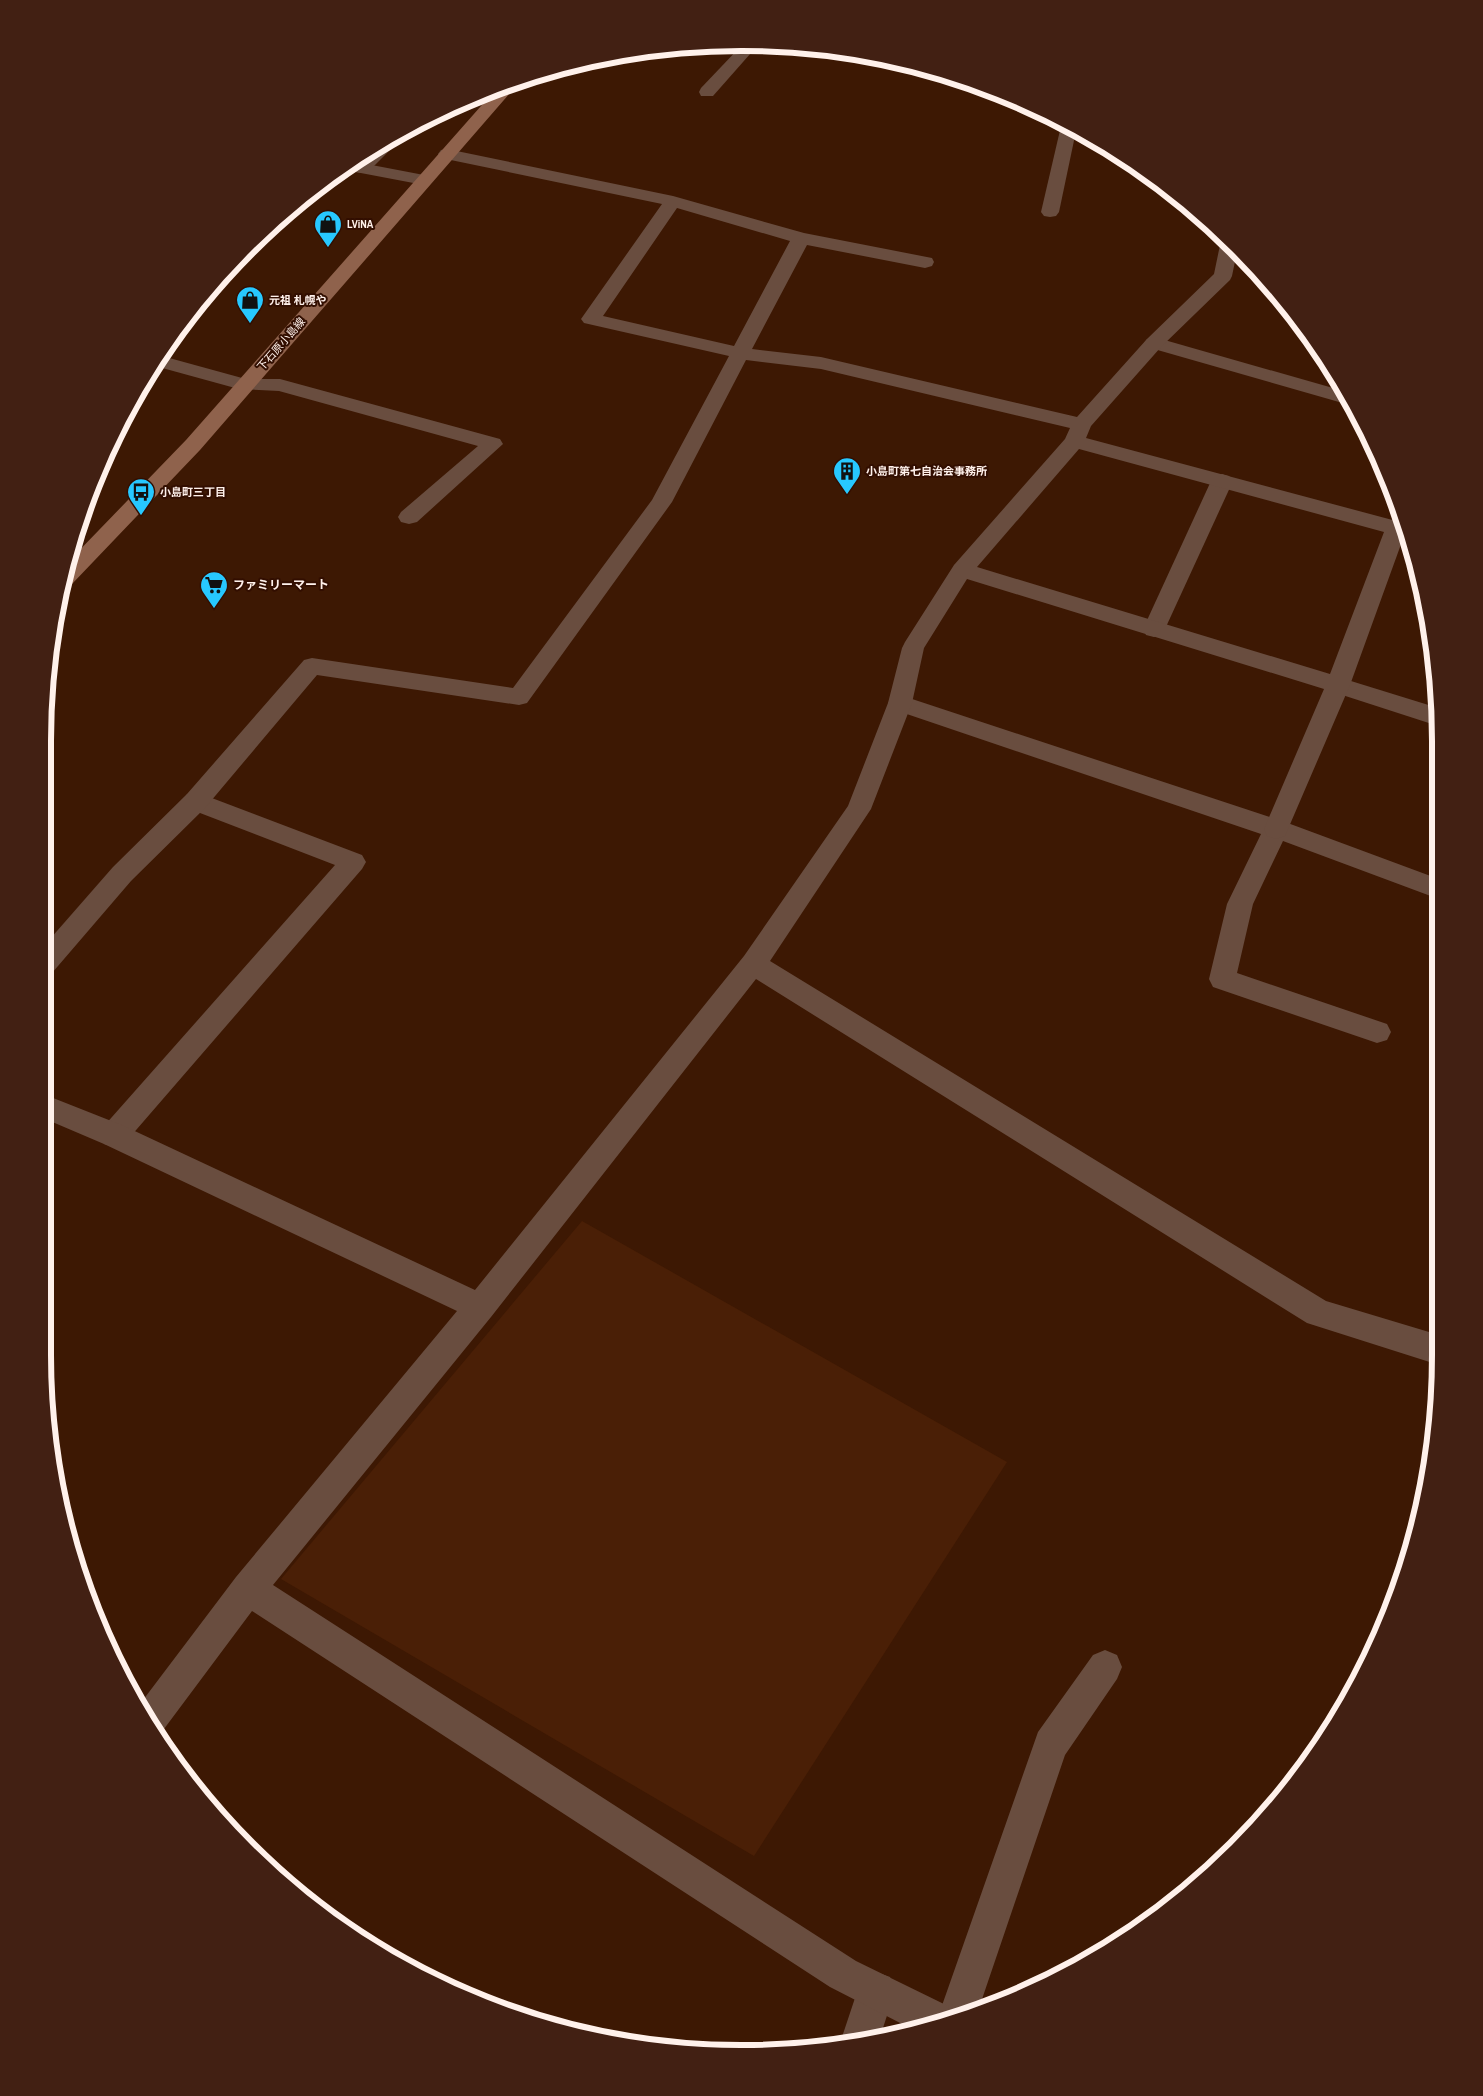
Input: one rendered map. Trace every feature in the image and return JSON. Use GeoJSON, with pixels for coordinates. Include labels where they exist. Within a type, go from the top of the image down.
{"type":"FeatureCollection","features":[{"type":"Feature","properties":{"kind":"main road","name":"下石原小島線"},"geometry":{"type":"LineString","coordinates":[[74,569],[193,445],[499,96]]}},
{"type":"Feature","properties":{"kind":"street"},"geometry":{"type":"LineString","coordinates":[[707,92],[744,51]]}},
{"type":"Feature","properties":{"kind":"street"},"geometry":{"type":"LineString","coordinates":[[1050,212],[1067,133]]}},
{"type":"Feature","properties":{"kind":"street"},"geometry":{"type":"LineString","coordinates":[[447,154],[673,201],[802,238],[925,262]]}},
{"type":"Feature","properties":{"kind":"street"},"geometry":{"type":"LineString","coordinates":[[359,168],[424,180]]}},
{"type":"Feature","properties":{"kind":"street"},"geometry":{"type":"LineString","coordinates":[[673,201],[591,319],[741,353],[822,363],[1078,433],[1222,481],[1398,529]]}},
{"type":"Feature","properties":{"kind":"street"},"geometry":{"type":"LineString","coordinates":[[51,955],[122,874],[196,801],[312,666],[519,697],[661,502],[802,238]]}},
{"type":"Feature","properties":{"kind":"street"},"geometry":{"type":"LineString","coordinates":[[154,1716],[248,1589],[480,1307],[753,964],[859,809],[900,703],[913,648],[962,570],[1154,343],[1223,276],[1228,251]]}},
{"type":"Feature","properties":{"kind":"street"},"geometry":{"type":"LineString","coordinates":[[1154,343],[1339,397]]}},
{"type":"Feature","properties":{"kind":"street"},"geometry":{"type":"LineString","coordinates":[[165,363],[246,385],[280,385],[493,444],[409,517]]}},
{"type":"Feature","properties":{"kind":"street"},"geometry":{"type":"LineString","coordinates":[[1154,629],[1222,481]]}},
{"type":"Feature","properties":{"kind":"street"},"geometry":{"type":"LineString","coordinates":[[1378,1032],[1222,980],[1240,904],[1276,829],[1338,685],[1398,531]]}},
{"type":"Feature","properties":{"kind":"street"},"geometry":{"type":"LineString","coordinates":[[962,570],[1431,715]]}},
{"type":"Feature","properties":{"kind":"street"},"geometry":{"type":"LineString","coordinates":[[900,703],[1276,829],[1432,887]]}},
{"type":"Feature","properties":{"kind":"street"},"geometry":{"type":"LineString","coordinates":[[114,1135],[353,862],[196,801]]}},
{"type":"Feature","properties":{"kind":"street"},"geometry":{"type":"LineString","coordinates":[[753,964],[1318,1313],[1432,1348]]}},
{"type":"Feature","properties":{"kind":"street"},"geometry":{"type":"LineString","coordinates":[[51,1110],[114,1135],[480,1307]]}},
{"type":"Feature","properties":{"kind":"street"},"geometry":{"type":"LineString","coordinates":[[248,1589],[843,1974],[930,2018]]}},
{"type":"Feature","properties":{"kind":"street"},"geometry":{"type":"LineString","coordinates":[[960,2009],[1050,1744],[1105,1667]]}},
{"type":"Feature","properties":{"kind":"street"},"geometry":{"type":"LineString","coordinates":[[862,2034],[876,1991]]}},
{"type":"Feature","properties":{"kind":"shaded area"},"geometry":{"type":"Polygon","coordinates":[[[582,1221],[1007,1462],[754,1856],[281,1579],[582,1221]]]}},
{"type":"Feature","properties":{"kind":"place","name":"LViNA"},"geometry":{"type":"Point","coordinates":[328,248]}},
{"type":"Feature","properties":{"kind":"place","name":"元祖 札幌や"},"geometry":{"type":"Point","coordinates":[250,324]}},
{"type":"Feature","properties":{"kind":"place","name":"小島町第七自治会事務所"},"geometry":{"type":"Point","coordinates":[847,495]}},
{"type":"Feature","properties":{"kind":"place","name":"小島町三丁目"},"geometry":{"type":"Point","coordinates":[141,516]}},
{"type":"Feature","properties":{"kind":"place","name":"ファミリーマート"},"geometry":{"type":"Point","coordinates":[214,609]}}]}
